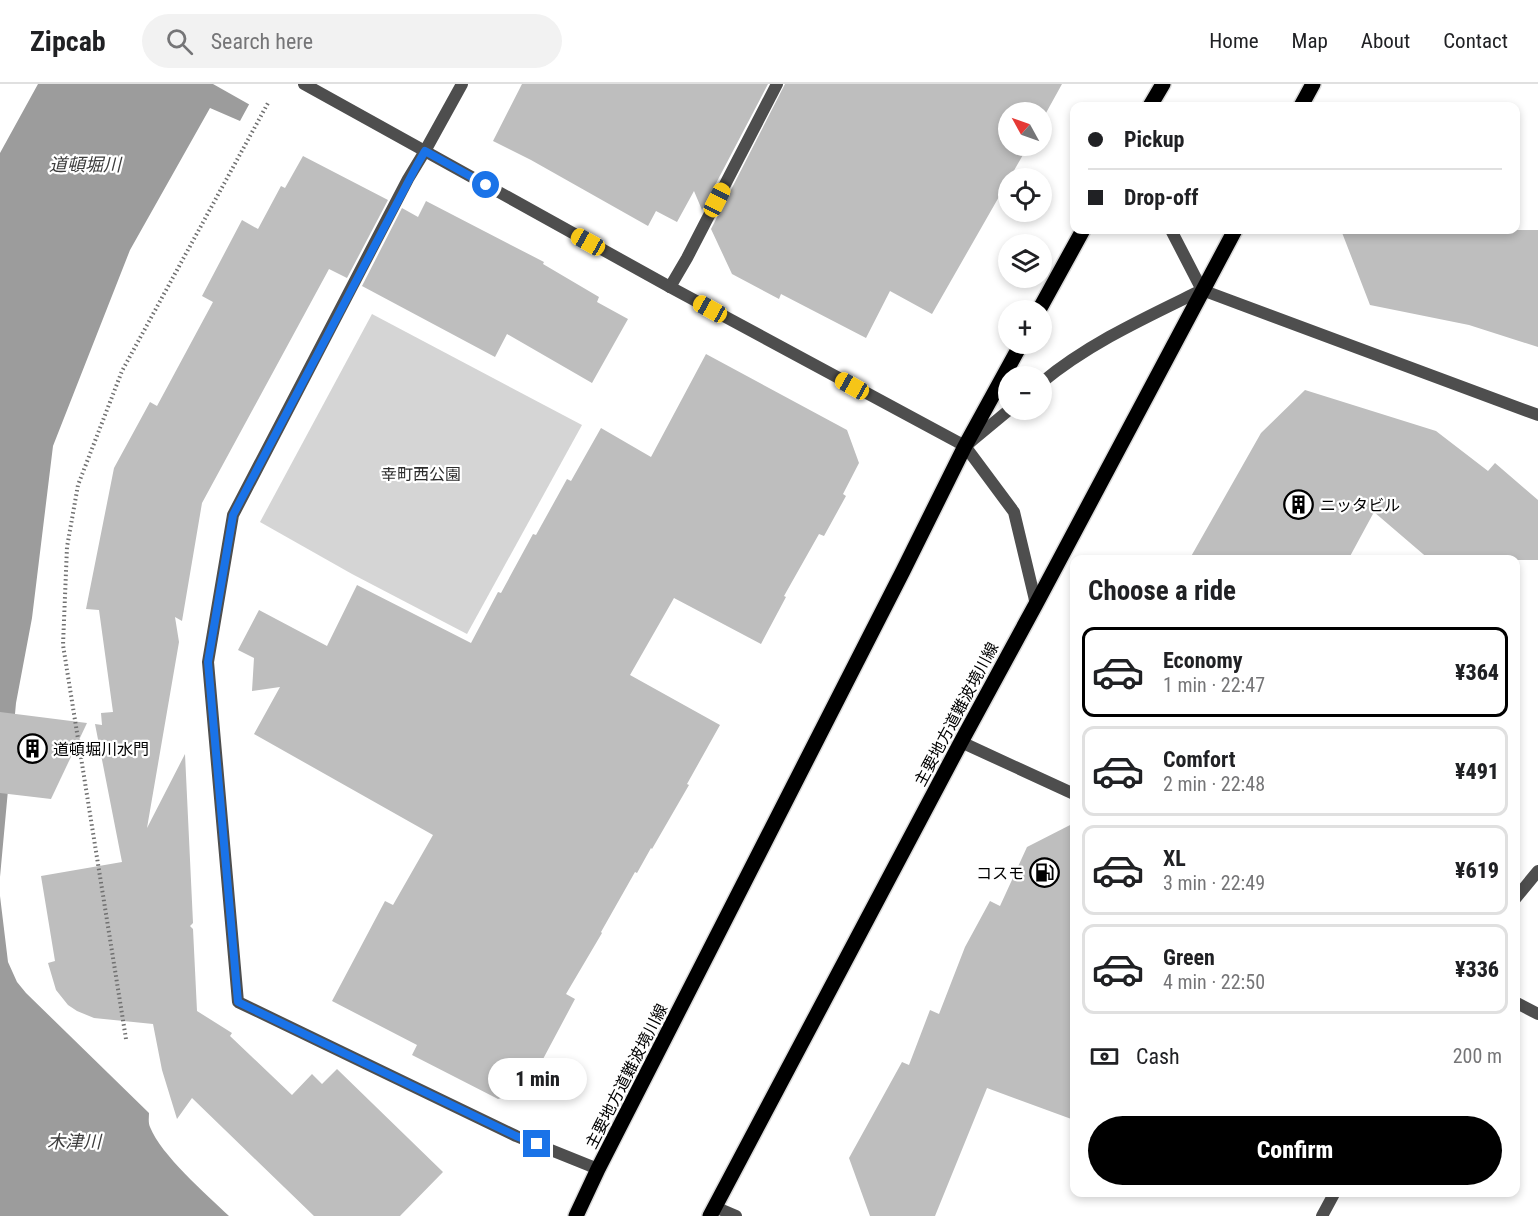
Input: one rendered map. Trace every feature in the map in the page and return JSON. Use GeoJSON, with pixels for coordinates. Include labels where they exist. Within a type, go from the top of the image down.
{"type":"FeatureCollection","features":[{"type":"Feature","properties":{"kind":"main road"},"geometry":{"type":"LineString","coordinates":[[1152,102],[1162,84]]}},
{"type":"Feature","properties":{"kind":"main road"},"geometry":{"type":"LineString","coordinates":[[1303,102],[1313,84]]}},
{"type":"Feature","properties":{"kind":"main road"},"geometry":{"type":"LineString","coordinates":[[1044,300],[1081,234]]}},
{"type":"Feature","properties":{"kind":"main road","name":"主要地方道難波境川線"},"geometry":{"type":"LineString","coordinates":[[712,1211],[1233,234]]}},
{"type":"Feature","properties":{"kind":"main road","name":"主要地方道難波境川線"},"geometry":{"type":"LineString","coordinates":[[576,1216],[965,446],[1016,354]]}},
{"type":"Feature","properties":{"kind":"street"},"geometry":{"type":"LineString","coordinates":[[304,84],[670,287],[965,446],[1014,512],[1036,604]]}},
{"type":"Feature","properties":{"kind":"street"},"geometry":{"type":"LineString","coordinates":[[462,84],[408,179],[233,515],[208,662],[238,1002],[516,1136],[598,1169]]}},
{"type":"Feature","properties":{"kind":"street"},"geometry":{"type":"LineString","coordinates":[[670,287],[777,84]]}},
{"type":"Feature","properties":{"kind":"street"},"geometry":{"type":"LineString","coordinates":[[1173,234],[1202,290],[1538,415]]}},
{"type":"Feature","properties":{"kind":"street"},"geometry":{"type":"LineString","coordinates":[[1052,374],[1118,332],[1202,290]]}},
{"type":"Feature","properties":{"kind":"street"},"geometry":{"type":"LineString","coordinates":[[965,446],[998,419]]}},
{"type":"Feature","properties":{"kind":"street"},"geometry":{"type":"LineString","coordinates":[[961,742],[1070,792]]}},
{"type":"Feature","properties":{"kind":"street"},"geometry":{"type":"LineString","coordinates":[[1520,893],[1538,871]]}},
{"type":"Feature","properties":{"kind":"street"},"geometry":{"type":"LineString","coordinates":[[1520,1005],[1538,1014]]}},
{"type":"Feature","properties":{"kind":"street"},"geometry":{"type":"LineString","coordinates":[[1322,1216],[1332,1197]]}},
{"type":"Feature","properties":{"kind":"street"},"geometry":{"type":"LineString","coordinates":[[712,1211],[736,1216]]}},
{"type":"Feature","properties":{"kind":"path"},"geometry":{"type":"LineString","coordinates":[[126,1040],[63,645],[67,547],[78,485],[122,371],[268,103]]}},
{"type":"Feature","properties":{"kind":"green space","name":"幸町西公園"},"geometry":{"type":"Polygon","coordinates":[[[372,314],[582,425],[467,634],[352,574],[260,522],[372,314]]]}},
{"type":"Feature","properties":{"kind":"water","name":"道頓堀川"},"geometry":{"type":"Polygon","coordinates":[[[38,84],[291,84],[252,99],[240,121],[210,108],[130,250],[53,446],[32,618],[16,703],[0,877],[0,153],[38,84]]]}},
{"type":"Feature","properties":{"kind":"water","name":"木津川"},"geometry":{"type":"Polygon","coordinates":[[[0,896],[8,962],[17,982],[149,1113],[150,1127],[164,1150],[185,1174],[229,1216],[0,1216],[0,896]]]}},
{"type":"Feature","properties":{"kind":"pier"},"geometry":{"type":"Polygon","coordinates":[[[213,84],[294,84],[292,87],[254,101],[252,106],[213,84]]]}},
{"type":"Feature","properties":{"kind":"building"},"geometry":{"type":"Polygon","coordinates":[[[522,84],[768,84],[702,210],[694,191],[677,222],[656,211],[648,226],[493,141],[522,84]]]}},
{"type":"Feature","properties":{"kind":"building"},"geometry":{"type":"Polygon","coordinates":[[[785,84],[1062,84],[1052,102],[998,102],[998,156],[1022,156],[1015,168],[998,168],[998,198],[932,314],[890,291],[866,338],[781,294],[779,299],[732,274],[711,229],[785,84]]]}},
{"type":"Feature","properties":{"kind":"building"},"geometry":{"type":"Polygon","coordinates":[[[303,156],[388,200],[347,278],[329,269],[202,503],[182,621],[175,617],[179,642],[147,828],[185,754],[193,923],[190,926],[193,929],[197,1011],[232,1033],[230,1036],[292,1095],[312,1074],[322,1084],[337,1069],[443,1172],[400,1216],[314,1216],[192,1098],[177,1119],[162,1070],[153,1024],[94,1018],[77,1011],[68,1005],[56,990],[48,963],[55,961],[41,876],[122,862],[95,724],[102,725],[101,713],[113,712],[99,610],[86,609],[114,468],[150,402],[157,406],[213,302],[202,296],[242,220],[258,229],[281,186],[285,188],[303,156]]]}},
{"type":"Feature","properties":{"kind":"building"},"geometry":{"type":"Polygon","coordinates":[[[426,201],[544,262],[543,264],[599,297],[597,302],[628,319],[592,383],[507,334],[495,357],[362,286],[402,208],[418,217],[426,201]]]}},
{"type":"Feature","properties":{"kind":"building"},"geometry":{"type":"Polygon","coordinates":[[[1520,230],[1538,230],[1538,347],[1469,325],[1370,305],[1343,234],[1520,234],[1520,230]]]}},
{"type":"Feature","properties":{"kind":"building"},"geometry":{"type":"Polygon","coordinates":[[[706,354],[847,430],[859,463],[843,494],[846,496],[824,536],[819,534],[784,596],[786,597],[761,644],[674,598],[630,675],[720,725],[687,784],[689,785],[652,849],[637,873],[635,872],[566,994],[575,999],[526,1091],[498,1099],[412,1055],[417,1045],[332,1001],[385,901],[393,905],[433,835],[254,734],[280,687],[252,691],[254,658],[238,650],[259,610],[327,646],[357,585],[471,643],[533,534],[536,535],[567,479],[571,481],[601,428],[651,457],[706,354]]]}},
{"type":"Feature","properties":{"kind":"building","name":"ニッタビル"},"geometry":{"type":"Polygon","coordinates":[[[1305,390],[1436,431],[1488,471],[1495,463],[1538,500],[1538,560],[1520,560],[1520,555],[1424,555],[1374,512],[1351,555],[1192,555],[1261,433],[1305,390]]]}},
{"type":"Feature","properties":{"kind":"building","name":"道頓堀川水門"},"geometry":{"type":"Polygon","coordinates":[[[0,712],[87,723],[51,799],[0,793],[0,712]]]}},
{"type":"Feature","properties":{"kind":"building"},"geometry":{"type":"Polygon","coordinates":[[[1070,825],[1070,1119],[987,1088],[935,1216],[870,1216],[849,1158],[902,1062],[909,1065],[930,1010],[939,1014],[965,947],[990,901],[1000,906],[1027,847],[1070,825]]]}},
{"type":"Feature","properties":{"kind":"place","name":"ニッタビル"},"geometry":{"type":"Point","coordinates":[1299,505]}},
{"type":"Feature","properties":{"kind":"place","name":"道頓堀川水門"},"geometry":{"type":"Point","coordinates":[32,749]}},
{"type":"Feature","properties":{"kind":"place","name":"コスモ"},"geometry":{"type":"Point","coordinates":[1045,873]}},
{"type":"Feature","properties":{"kind":"route"},"geometry":{"type":"LineString","coordinates":[[486,185],[425,151],[408,179],[233,515],[208,662],[238,1002],[537,1144]]}}]}
